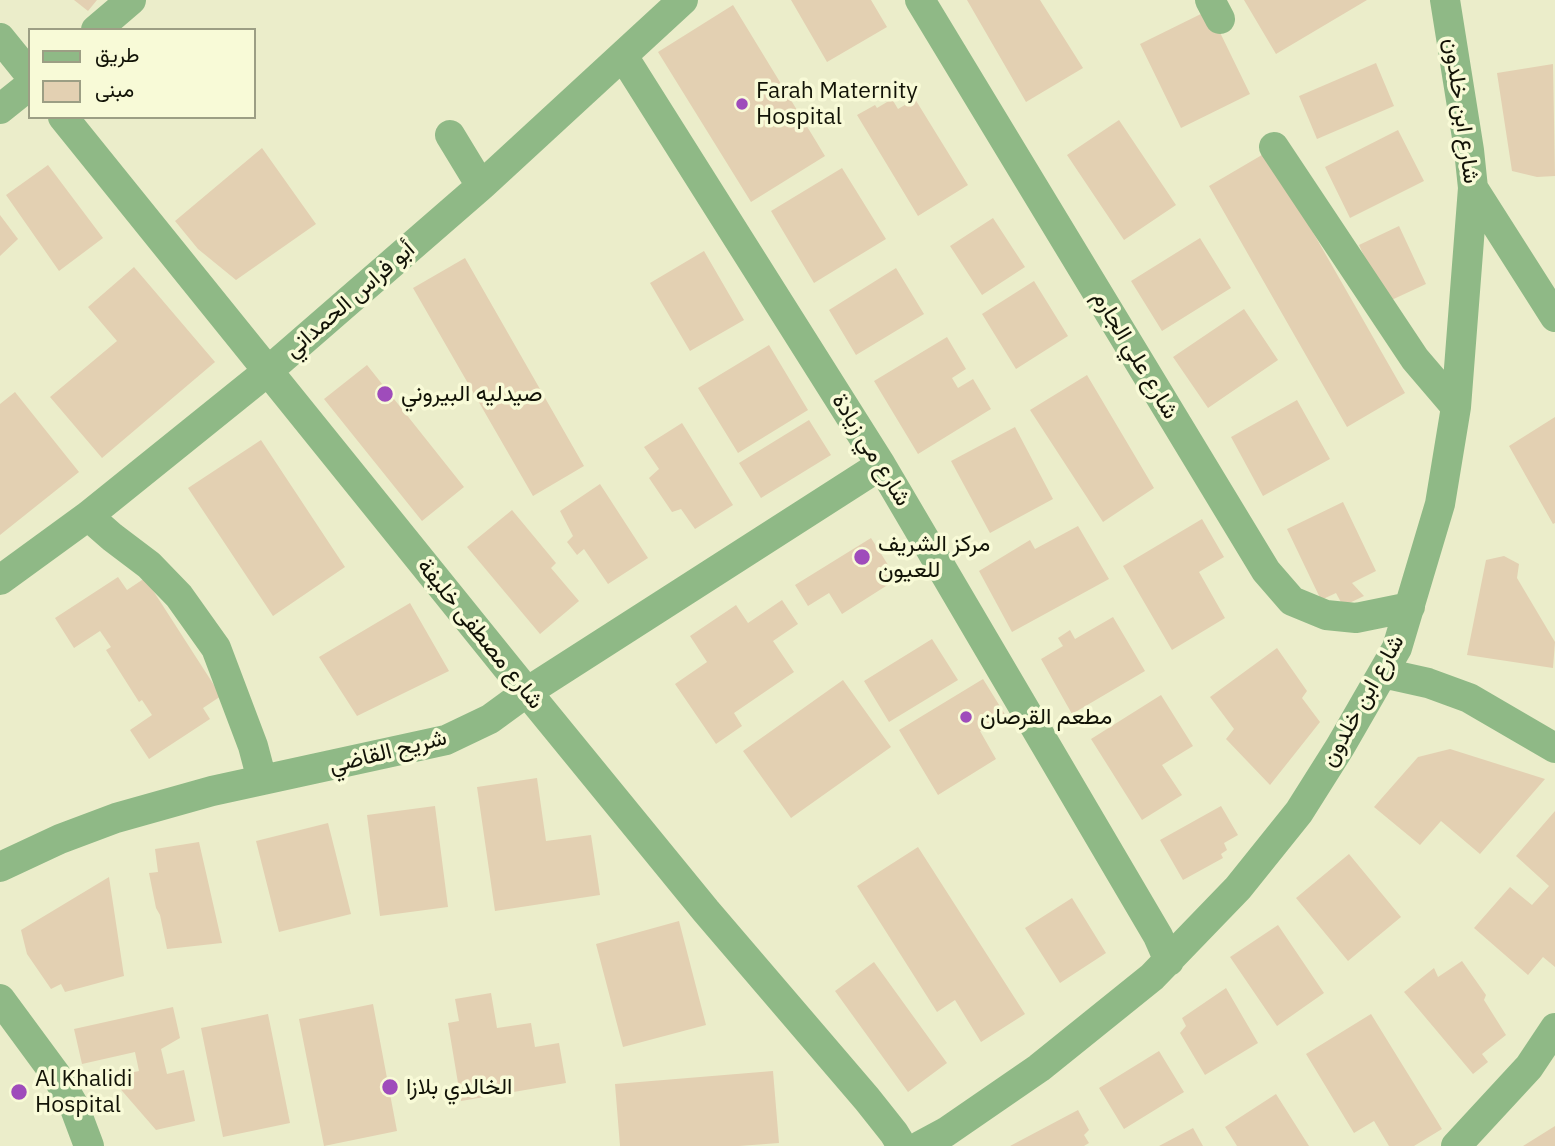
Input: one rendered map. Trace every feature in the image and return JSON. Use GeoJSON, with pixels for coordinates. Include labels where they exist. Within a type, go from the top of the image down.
{"type":"FeatureCollection","features":[{"type":"Feature","properties":{"kind":"street"},"geometry":{"type":"LineString","coordinates":[[98,28],[131,0]]}},
{"type":"Feature","properties":{"kind":"street","name":"أبو فراس الحمداني"},"geometry":{"type":"LineString","coordinates":[[0,580],[88,516],[268,371],[481,186],[683,0]]}},
{"type":"Feature","properties":{"kind":"street","name":"شارع علي الجارم"},"geometry":{"type":"LineString","coordinates":[[920,0],[1266,571],[1292,601],[1326,615],[1356,618],[1410,607]]}},
{"type":"Feature","properties":{"kind":"street","name":"شارع ابن خلدون"},"geometry":{"type":"LineString","coordinates":[[920,1146],[946,1132],[1040,1068],[1168,961],[1238,888],[1299,812],[1397,648],[1440,504],[1456,407],[1473,188],[1445,0]]}},
{"type":"Feature","properties":{"kind":"street"},"geometry":{"type":"LineString","coordinates":[[0,38],[28,73]]}},
{"type":"Feature","properties":{"kind":"street","name":"شارع مي زيادة"},"geometry":{"type":"LineString","coordinates":[[623,56],[881,465],[1158,936],[1168,961]]}},
{"type":"Feature","properties":{"kind":"street"},"geometry":{"type":"LineString","coordinates":[[0,110],[28,87]]}},
{"type":"Feature","properties":{"kind":"street","name":"شارع مصطفى خليفة"},"geometry":{"type":"LineString","coordinates":[[66,119],[527,692],[706,911],[874,1107],[902,1146]]}},
{"type":"Feature","properties":{"kind":"street"},"geometry":{"type":"LineString","coordinates":[[450,135],[481,186]]}},
{"type":"Feature","properties":{"kind":"street"},"geometry":{"type":"LineString","coordinates":[[1274,146],[1415,359],[1456,407]]}},
{"type":"Feature","properties":{"kind":"street"},"geometry":{"type":"LineString","coordinates":[[1473,188],[1555,317]]}},
{"type":"Feature","properties":{"kind":"street","name":"شريح القاضي"},"geometry":{"type":"LineString","coordinates":[[0,867],[60,839],[116,818],[212,791],[446,740],[490,719],[527,692],[881,465]]}},
{"type":"Feature","properties":{"kind":"street"},"geometry":{"type":"LineString","coordinates":[[88,516],[149,565],[179,596],[216,648],[253,746],[262,780]]}},
{"type":"Feature","properties":{"kind":"street"},"geometry":{"type":"LineString","coordinates":[[1382,673],[1428,683],[1469,698],[1555,748]]}},
{"type":"Feature","properties":{"kind":"street"},"geometry":{"type":"LineString","coordinates":[[0,999],[56,1075],[74,1106],[89,1146]]}},
{"type":"Feature","properties":{"kind":"street"},"geometry":{"type":"LineString","coordinates":[[1456,1146],[1529,1067],[1555,1028]]}},
{"type":"Feature","properties":{"kind":"building"},"geometry":{"type":"Polygon","coordinates":[[[74,0],[97,0],[88,11],[74,0]]]}},
{"type":"Feature","properties":{"kind":"building"},"geometry":{"type":"Polygon","coordinates":[[[791,0],[871,0],[887,27],[827,62],[791,0]]]}},
{"type":"Feature","properties":{"kind":"building"},"geometry":{"type":"Polygon","coordinates":[[[967,0],[1040,0],[1083,68],[1026,102],[967,0]]]}},
{"type":"Feature","properties":{"kind":"building"},"geometry":{"type":"Polygon","coordinates":[[[1244,0],[1367,0],[1276,54],[1244,0]]]}},
{"type":"Feature","properties":{"kind":"building","name":"Farah Maternity Hospital"},"geometry":{"type":"Polygon","coordinates":[[[733,5],[825,156],[751,202],[658,52],[733,5]]]}},
{"type":"Feature","properties":{"kind":"building"},"geometry":{"type":"Polygon","coordinates":[[[1209,10],[1250,94],[1181,128],[1140,44],[1209,10]]]}},
{"type":"Feature","properties":{"kind":"building"},"geometry":{"type":"Polygon","coordinates":[[[1376,63],[1394,106],[1317,139],[1299,96],[1376,63]]]}},
{"type":"Feature","properties":{"kind":"building"},"geometry":{"type":"Polygon","coordinates":[[[1553,64],[1555,176],[1537,177],[1512,171],[1497,73],[1553,64]]]}},
{"type":"Feature","properties":{"kind":"building"},"geometry":{"type":"Polygon","coordinates":[[[892,99],[898,109],[915,99],[968,185],[918,216],[857,115],[892,99]]]}},
{"type":"Feature","properties":{"kind":"building"},"geometry":{"type":"Polygon","coordinates":[[[1119,120],[1176,205],[1124,240],[1067,155],[1119,120]]]}},
{"type":"Feature","properties":{"kind":"building"},"geometry":{"type":"Polygon","coordinates":[[[1398,130],[1424,181],[1350,218],[1325,167],[1398,130]]]}},
{"type":"Feature","properties":{"kind":"building"},"geometry":{"type":"Polygon","coordinates":[[[262,148],[316,224],[236,280],[198,249],[175,221],[262,148]]]}},
{"type":"Feature","properties":{"kind":"building"},"geometry":{"type":"Polygon","coordinates":[[[1267,152],[1405,393],[1347,427],[1209,186],[1267,152]]]}},
{"type":"Feature","properties":{"kind":"building"},"geometry":{"type":"Polygon","coordinates":[[[48,165],[103,238],[59,271],[6,195],[48,165]]]}},
{"type":"Feature","properties":{"kind":"building"},"geometry":{"type":"Polygon","coordinates":[[[842,168],[886,239],[814,283],[771,211],[842,168]]]}},
{"type":"Feature","properties":{"kind":"building"},"geometry":{"type":"Polygon","coordinates":[[[0,215],[18,239],[0,256],[0,215]]]}},
{"type":"Feature","properties":{"kind":"building"},"geometry":{"type":"Polygon","coordinates":[[[993,218],[1025,267],[982,295],[950,246],[993,218]]]}},
{"type":"Feature","properties":{"kind":"building"},"geometry":{"type":"Polygon","coordinates":[[[1399,226],[1426,284],[1385,303],[1359,245],[1399,226]]]}},
{"type":"Feature","properties":{"kind":"building"},"geometry":{"type":"Polygon","coordinates":[[[1200,238],[1231,288],[1162,331],[1131,281],[1200,238]]]}},
{"type":"Feature","properties":{"kind":"building"},"geometry":{"type":"Polygon","coordinates":[[[704,251],[744,320],[690,351],[650,283],[704,251]]]}},
{"type":"Feature","properties":{"kind":"building"},"geometry":{"type":"Polygon","coordinates":[[[465,258],[584,466],[533,496],[413,288],[465,258]]]}},
{"type":"Feature","properties":{"kind":"building"},"geometry":{"type":"Polygon","coordinates":[[[134,267],[215,362],[102,458],[50,397],[117,341],[88,307],[134,267]]]}},
{"type":"Feature","properties":{"kind":"building"},"geometry":{"type":"Polygon","coordinates":[[[896,268],[924,314],[856,355],[829,310],[896,268]]]}},
{"type":"Feature","properties":{"kind":"building"},"geometry":{"type":"Polygon","coordinates":[[[1034,281],[1068,336],[1016,369],[982,314],[1034,281]]]}},
{"type":"Feature","properties":{"kind":"building"},"geometry":{"type":"Polygon","coordinates":[[[1244,309],[1278,360],[1208,408],[1173,357],[1244,309]]]}},
{"type":"Feature","properties":{"kind":"building"},"geometry":{"type":"Polygon","coordinates":[[[947,337],[966,369],[952,378],[958,388],[973,379],[991,409],[918,454],[874,381],[947,337]]]}},
{"type":"Feature","properties":{"kind":"building"},"geometry":{"type":"Polygon","coordinates":[[[769,345],[808,410],[738,453],[698,388],[769,345]]]}},
{"type":"Feature","properties":{"kind":"building"},"geometry":{"type":"Polygon","coordinates":[[[367,365],[464,487],[422,521],[324,399],[367,365]]]}},
{"type":"Feature","properties":{"kind":"building"},"geometry":{"type":"Polygon","coordinates":[[[1087,375],[1154,488],[1103,522],[1030,410],[1087,375]]]}},
{"type":"Feature","properties":{"kind":"building"},"geometry":{"type":"Polygon","coordinates":[[[15,392],[79,472],[0,535],[0,404],[15,392]]]}},
{"type":"Feature","properties":{"kind":"building"},"geometry":{"type":"Polygon","coordinates":[[[1297,400],[1330,459],[1263,496],[1231,437],[1297,400]]]}},
{"type":"Feature","properties":{"kind":"building"},"geometry":{"type":"Polygon","coordinates":[[[1555,417],[1555,523],[1553,524],[1509,446],[1555,417]]]}},
{"type":"Feature","properties":{"kind":"building"},"geometry":{"type":"Polygon","coordinates":[[[809,420],[831,455],[761,498],[739,463],[809,420]]]}},
{"type":"Feature","properties":{"kind":"building"},"geometry":{"type":"Polygon","coordinates":[[[682,423],[733,505],[695,529],[681,509],[672,512],[649,478],[659,469],[644,447],[682,423]]]}},
{"type":"Feature","properties":{"kind":"building"},"geometry":{"type":"Polygon","coordinates":[[[1015,427],[1053,499],[990,533],[951,461],[1015,427]]]}},
{"type":"Feature","properties":{"kind":"building"},"geometry":{"type":"Polygon","coordinates":[[[261,440],[345,567],[273,616],[188,488],[261,440]]]}},
{"type":"Feature","properties":{"kind":"building"},"geometry":{"type":"Polygon","coordinates":[[[600,484],[648,558],[608,584],[584,549],[577,555],[567,542],[573,536],[560,511],[600,484]]]}},
{"type":"Feature","properties":{"kind":"building"},"geometry":{"type":"Polygon","coordinates":[[[1343,502],[1376,571],[1352,583],[1364,596],[1343,606],[1336,593],[1321,600],[1287,529],[1343,502]]]}},
{"type":"Feature","properties":{"kind":"building"},"geometry":{"type":"Polygon","coordinates":[[[512,510],[556,563],[551,568],[579,601],[540,634],[467,547],[512,510]]]}},
{"type":"Feature","properties":{"kind":"building"},"geometry":{"type":"Polygon","coordinates":[[[1202,519],[1224,557],[1199,572],[1225,618],[1172,650],[1123,566],[1202,519]]]}},
{"type":"Feature","properties":{"kind":"building"},"geometry":{"type":"Polygon","coordinates":[[[1078,526],[1109,579],[1012,632],[979,571],[1030,540],[1035,549],[1078,526]]]}},
{"type":"Feature","properties":{"kind":"building"},"geometry":{"type":"Polygon","coordinates":[[[871,538],[897,579],[842,614],[829,593],[808,606],[795,585],[871,538]]]}},
{"type":"Feature","properties":{"kind":"building"},"geometry":{"type":"Polygon","coordinates":[[[1504,556],[1519,564],[1517,578],[1555,642],[1553,668],[1467,655],[1486,560],[1504,556]]]}},
{"type":"Feature","properties":{"kind":"building"},"geometry":{"type":"Polygon","coordinates":[[[118,577],[127,590],[145,578],[221,696],[203,708],[210,719],[149,759],[130,730],[152,715],[142,700],[139,702],[106,650],[111,647],[100,631],[74,648],[55,618],[118,577]]]}},
{"type":"Feature","properties":{"kind":"building"},"geometry":{"type":"Polygon","coordinates":[[[782,600],[798,624],[773,641],[794,672],[734,713],[742,726],[716,744],[675,684],[707,662],[690,636],[736,605],[748,623],[782,600]]]}},
{"type":"Feature","properties":{"kind":"building"},"geometry":{"type":"Polygon","coordinates":[[[410,603],[449,671],[357,716],[319,657],[410,603]]]}},
{"type":"Feature","properties":{"kind":"building"},"geometry":{"type":"Polygon","coordinates":[[[1113,617],[1145,671],[1072,714],[1041,659],[1063,646],[1058,638],[1070,630],[1075,639],[1113,617]]]}},
{"type":"Feature","properties":{"kind":"building"},"geometry":{"type":"Polygon","coordinates":[[[932,639],[958,680],[889,722],[864,681],[932,639]]]}},
{"type":"Feature","properties":{"kind":"building"},"geometry":{"type":"Polygon","coordinates":[[[1277,648],[1307,691],[1302,698],[1320,722],[1270,785],[1226,739],[1234,729],[1210,697],[1277,648]]]}},
{"type":"Feature","properties":{"kind":"building"},"geometry":{"type":"Polygon","coordinates":[[[983,679],[1006,716],[980,731],[996,759],[938,795],[899,730],[983,679]]]}},
{"type":"Feature","properties":{"kind":"building"},"geometry":{"type":"Polygon","coordinates":[[[843,680],[891,747],[791,818],[743,751],[843,680]]]}},
{"type":"Feature","properties":{"kind":"building"},"geometry":{"type":"Polygon","coordinates":[[[1161,695],[1193,746],[1162,765],[1182,795],[1142,820],[1091,739],[1161,695]]]}},
{"type":"Feature","properties":{"kind":"building"},"geometry":{"type":"Polygon","coordinates":[[[1450,749],[1545,779],[1480,854],[1441,821],[1420,845],[1374,807],[1418,757],[1450,749]]]}},
{"type":"Feature","properties":{"kind":"building"},"geometry":{"type":"Polygon","coordinates":[[[537,778],[546,841],[591,835],[600,895],[495,911],[477,787],[537,778]]]}},
{"type":"Feature","properties":{"kind":"building"},"geometry":{"type":"Polygon","coordinates":[[[435,806],[448,907],[380,916],[367,815],[435,806]]]}},
{"type":"Feature","properties":{"kind":"building"},"geometry":{"type":"Polygon","coordinates":[[[1221,806],[1238,835],[1224,843],[1227,850],[1221,854],[1223,858],[1183,880],[1160,840],[1221,806]]]}},
{"type":"Feature","properties":{"kind":"building"},"geometry":{"type":"Polygon","coordinates":[[[1555,811],[1555,967],[1543,957],[1528,975],[1474,928],[1510,887],[1532,905],[1549,886],[1516,856],[1555,811]]]}},
{"type":"Feature","properties":{"kind":"building"},"geometry":{"type":"Polygon","coordinates":[[[328,823],[351,914],[279,932],[256,841],[328,823]]]}},
{"type":"Feature","properties":{"kind":"building"},"geometry":{"type":"Polygon","coordinates":[[[199,842],[222,943],[167,949],[149,873],[158,872],[155,849],[199,842]]]}},
{"type":"Feature","properties":{"kind":"building"},"geometry":{"type":"Polygon","coordinates":[[[918,847],[1025,1014],[981,1042],[955,1000],[937,1012],[857,886],[918,847]]]}},
{"type":"Feature","properties":{"kind":"building"},"geometry":{"type":"Polygon","coordinates":[[[1349,854],[1401,917],[1348,961],[1296,898],[1349,854]]]}},
{"type":"Feature","properties":{"kind":"building"},"geometry":{"type":"Polygon","coordinates":[[[109,877],[124,976],[65,992],[61,984],[51,989],[27,954],[21,930],[109,877]]]}},
{"type":"Feature","properties":{"kind":"building"},"geometry":{"type":"Polygon","coordinates":[[[1072,898],[1106,953],[1060,983],[1025,928],[1072,898]]]}},
{"type":"Feature","properties":{"kind":"building"},"geometry":{"type":"Polygon","coordinates":[[[679,921],[706,1025],[623,1047],[596,944],[679,921]]]}},
{"type":"Feature","properties":{"kind":"building"},"geometry":{"type":"Polygon","coordinates":[[[1278,925],[1324,993],[1277,1026],[1230,957],[1278,925]]]}},
{"type":"Feature","properties":{"kind":"building"},"geometry":{"type":"Polygon","coordinates":[[[1462,961],[1486,995],[1484,1000],[1506,1035],[1482,1054],[1488,1062],[1473,1074],[1404,992],[1434,968],[1438,977],[1462,961]]]}},
{"type":"Feature","properties":{"kind":"building"},"geometry":{"type":"Polygon","coordinates":[[[874,962],[947,1063],[908,1092],[835,991],[874,962]]]}},
{"type":"Feature","properties":{"kind":"building"},"geometry":{"type":"Polygon","coordinates":[[[1226,988],[1258,1043],[1205,1075],[1180,1033],[1186,1026],[1182,1018],[1226,988]]]}},
{"type":"Feature","properties":{"kind":"building"},"geometry":{"type":"Polygon","coordinates":[[[491,993],[497,1028],[531,1023],[535,1047],[559,1043],[566,1083],[461,1101],[448,1023],[459,1021],[455,999],[491,993]]]}},
{"type":"Feature","properties":{"kind":"building"},"geometry":{"type":"Polygon","coordinates":[[[373,1004],[397,1131],[324,1146],[299,1019],[373,1004]]]}},
{"type":"Feature","properties":{"kind":"building"},"geometry":{"type":"Polygon","coordinates":[[[173,1007],[180,1038],[161,1049],[167,1074],[184,1070],[195,1121],[156,1130],[110,1077],[139,1071],[135,1052],[82,1064],[74,1029],[173,1007]]]}},
{"type":"Feature","properties":{"kind":"building"},"geometry":{"type":"Polygon","coordinates":[[[268,1014],[290,1123],[223,1137],[201,1028],[268,1014]]]}},
{"type":"Feature","properties":{"kind":"building"},"geometry":{"type":"Polygon","coordinates":[[[1371,1014],[1442,1129],[1414,1146],[1389,1146],[1374,1121],[1354,1133],[1306,1054],[1371,1014]]]}},
{"type":"Feature","properties":{"kind":"building"},"geometry":{"type":"Polygon","coordinates":[[[1159,1051],[1184,1092],[1124,1129],[1099,1088],[1159,1051]]]}},
{"type":"Feature","properties":{"kind":"building"},"geometry":{"type":"Polygon","coordinates":[[[773,1071],[779,1143],[739,1146],[620,1146],[615,1084],[773,1071]]]}},
{"type":"Feature","properties":{"kind":"building"},"geometry":{"type":"Polygon","coordinates":[[[1276,1094],[1309,1146],[1237,1146],[1225,1127],[1276,1094]]]}},
{"type":"Feature","properties":{"kind":"building"},"geometry":{"type":"Polygon","coordinates":[[[1078,1110],[1089,1130],[1084,1135],[1089,1143],[1084,1146],[1010,1146],[1078,1110]]]}},
{"type":"Feature","properties":{"kind":"building"},"geometry":{"type":"Polygon","coordinates":[[[1555,1126],[1555,1146],[1523,1146],[1555,1126]]]}},
{"type":"Feature","properties":{"kind":"building"},"geometry":{"type":"Polygon","coordinates":[[[1193,1128],[1203,1146],[1159,1146],[1193,1128]]]}},
{"type":"Feature","properties":{"kind":"place","name":"Farah Maternity Hospital"},"geometry":{"type":"Point","coordinates":[742,104]}},
{"type":"Feature","properties":{"kind":"place","name":"صيدليه البيروني"},"geometry":{"type":"Point","coordinates":[385,394]}},
{"type":"Feature","properties":{"kind":"place","name":"مركز الشريف للعيون"},"geometry":{"type":"Point","coordinates":[862,557]}},
{"type":"Feature","properties":{"kind":"place","name":"مطعم القرصان"},"geometry":{"type":"Point","coordinates":[966,717]}},
{"type":"Feature","properties":{"kind":"place","name":"الخالدي بلازا"},"geometry":{"type":"Point","coordinates":[390,1087]}},
{"type":"Feature","properties":{"kind":"place","name":"Al Khalidi Hospital"},"geometry":{"type":"Point","coordinates":[19,1092]}}]}
